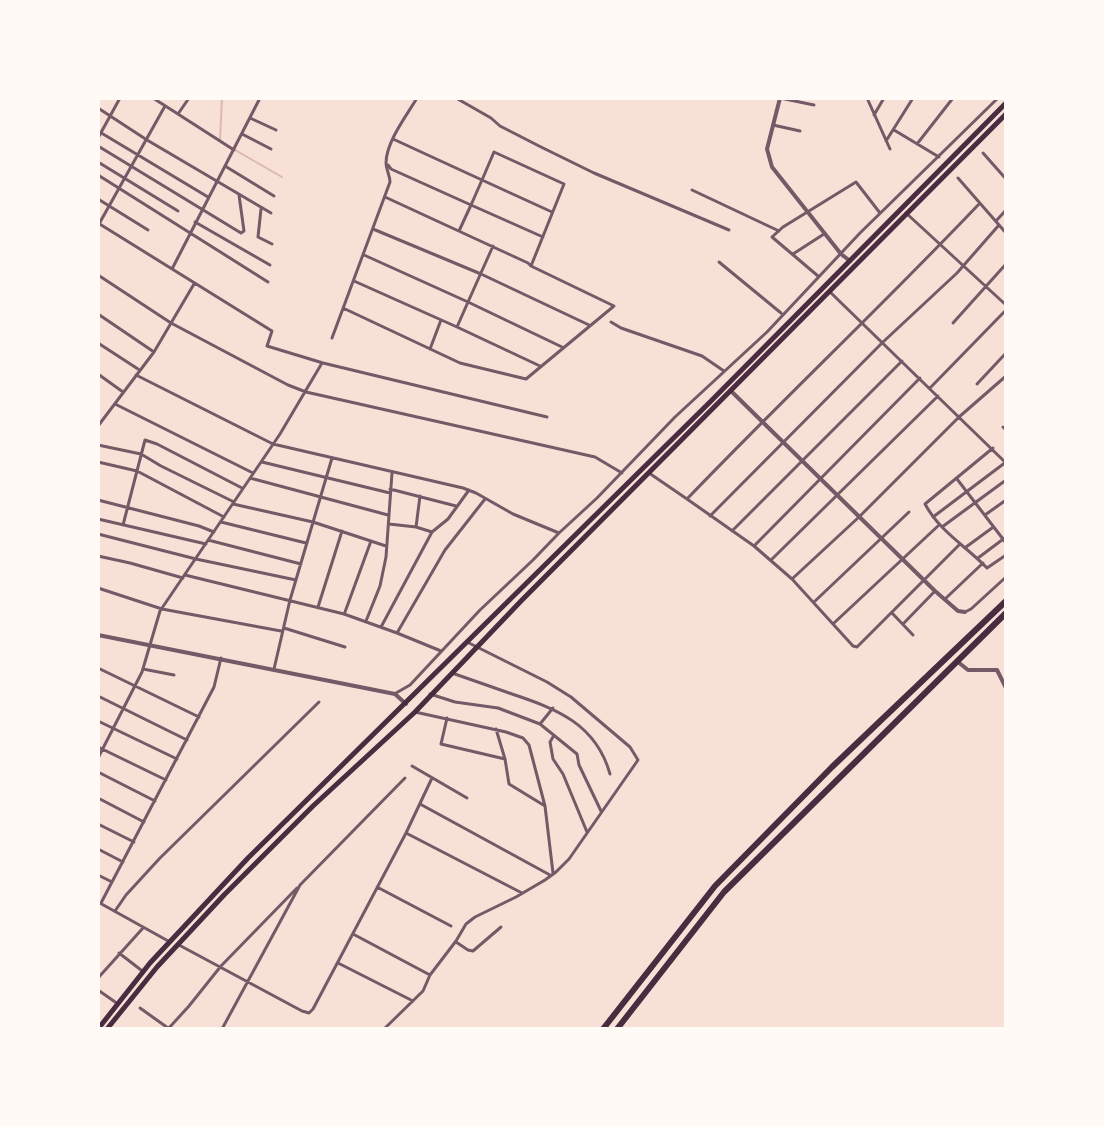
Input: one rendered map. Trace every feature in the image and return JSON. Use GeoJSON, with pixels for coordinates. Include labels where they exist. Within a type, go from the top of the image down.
{"type":"FeatureCollection","features":[{"type":"Feature","properties":{"kind":"highway"},"geometry":{"type":"LineString","coordinates":[[603,1029],[715,886],[832,767],[1006,601]]}},
{"type":"Feature","properties":{"kind":"highway"},"geometry":{"type":"LineString","coordinates":[[617,1029],[724,892],[1006,613]]}},
{"type":"Feature","properties":{"kind":"main road"},"geometry":{"type":"LineString","coordinates":[[107,1029],[248,858],[1006,103]]}},
{"type":"Feature","properties":{"kind":"main road"},"geometry":{"type":"LineString","coordinates":[[98,1029],[170,942],[415,712],[1006,114]]}},
{"type":"Feature","properties":{"kind":"street"},"geometry":{"type":"LineString","coordinates":[[98,138],[120,98]]}},
{"type":"Feature","properties":{"kind":"street"},"geometry":{"type":"LineString","coordinates":[[153,98],[234,150]]}},
{"type":"Feature","properties":{"kind":"street"},"geometry":{"type":"LineString","coordinates":[[178,114],[189,98]]}},
{"type":"Feature","properties":{"kind":"street"},"geometry":{"type":"LineString","coordinates":[[172,269],[260,98]]}},
{"type":"Feature","properties":{"kind":"street"},"geometry":{"type":"LineString","coordinates":[[332,338],[390,182],[386,162],[393,139],[417,98]]}},
{"type":"Feature","properties":{"kind":"street"},"geometry":{"type":"LineString","coordinates":[[456,98],[500,126],[594,173],[729,230]]}},
{"type":"Feature","properties":{"kind":"street"},"geometry":{"type":"LineString","coordinates":[[814,105],[780,98],[767,149],[772,167],[841,254],[850,261]]}},
{"type":"Feature","properties":{"kind":"street"},"geometry":{"type":"LineString","coordinates":[[867,98],[890,149]]}},
{"type":"Feature","properties":{"kind":"street"},"geometry":{"type":"LineString","coordinates":[[874,115],[884,98]]}},
{"type":"Feature","properties":{"kind":"street"},"geometry":{"type":"LineString","coordinates":[[886,141],[913,98]]}},
{"type":"Feature","properties":{"kind":"street"},"geometry":{"type":"LineString","coordinates":[[917,144],[953,98]]}},
{"type":"Feature","properties":{"kind":"street"},"geometry":{"type":"LineString","coordinates":[[395,694],[410,685],[675,417],[767,332],[818,276],[998,98]]}},
{"type":"Feature","properties":{"kind":"street"},"geometry":{"type":"LineString","coordinates":[[165,106],[98,224],[272,331],[267,346],[323,363],[547,417]]}},
{"type":"Feature","properties":{"kind":"street"},"geometry":{"type":"LineString","coordinates":[[98,108],[271,213]]}},
{"type":"Feature","properties":{"kind":"street"},"geometry":{"type":"LineString","coordinates":[[250,118],[276,130]]}},
{"type":"Feature","properties":{"kind":"street"},"geometry":{"type":"LineString","coordinates":[[773,125],[800,131]]}},
{"type":"Feature","properties":{"kind":"street"},"geometry":{"type":"LineString","coordinates":[[894,130],[939,157]]}},
{"type":"Feature","properties":{"kind":"street"},"geometry":{"type":"LineString","coordinates":[[100,132],[208,197]]}},
{"type":"Feature","properties":{"kind":"street"},"geometry":{"type":"LineString","coordinates":[[242,134],[271,149]]}},
{"type":"Feature","properties":{"kind":"street"},"geometry":{"type":"LineString","coordinates":[[393,139],[553,212]]}},
{"type":"Feature","properties":{"kind":"street"},"geometry":{"type":"LineString","coordinates":[[98,146],[241,233],[244,231],[239,195]]}},
{"type":"Feature","properties":{"kind":"street"},"geometry":{"type":"LineString","coordinates":[[459,231],[494,152],[550,177],[564,184],[531,266]]}},
{"type":"Feature","properties":{"kind":"street"},"geometry":{"type":"LineString","coordinates":[[983,153],[1006,179]]}},
{"type":"Feature","properties":{"kind":"street"},"geometry":{"type":"LineString","coordinates":[[98,162],[178,211]]}},
{"type":"Feature","properties":{"kind":"street"},"geometry":{"type":"LineString","coordinates":[[386,162],[391,169],[543,237]]}},
{"type":"Feature","properties":{"kind":"street"},"geometry":{"type":"LineString","coordinates":[[225,166],[274,196]]}},
{"type":"Feature","properties":{"kind":"street"},"geometry":{"type":"LineString","coordinates":[[98,175],[268,282]]}},
{"type":"Feature","properties":{"kind":"street"},"geometry":{"type":"LineString","coordinates":[[958,178],[1006,231]]}},
{"type":"Feature","properties":{"kind":"street"},"geometry":{"type":"LineString","coordinates":[[818,276],[772,237],[856,182],[881,214]]}},
{"type":"Feature","properties":{"kind":"street"},"geometry":{"type":"LineString","coordinates":[[692,190],[779,231]]}},
{"type":"Feature","properties":{"kind":"street"},"geometry":{"type":"LineString","coordinates":[[343,308],[460,363],[526,379],[614,306],[385,197]]}},
{"type":"Feature","properties":{"kind":"street"},"geometry":{"type":"LineString","coordinates":[[98,199],[148,230]]}},
{"type":"Feature","properties":{"kind":"street"},"geometry":{"type":"LineString","coordinates":[[687,499],[980,203]]}},
{"type":"Feature","properties":{"kind":"street"},"geometry":{"type":"LineString","coordinates":[[261,208],[258,237],[272,244]]}},
{"type":"Feature","properties":{"kind":"street"},"geometry":{"type":"LineString","coordinates":[[710,516],[963,266],[1006,210]]}},
{"type":"Feature","properties":{"kind":"street"},"geometry":{"type":"LineString","coordinates":[[906,213],[1006,307],[930,388]]}},
{"type":"Feature","properties":{"kind":"street"},"geometry":{"type":"LineString","coordinates":[[195,222],[270,265]]}},
{"type":"Feature","properties":{"kind":"street"},"geometry":{"type":"LineString","coordinates":[[373,229],[481,274],[590,326]]}},
{"type":"Feature","properties":{"kind":"street"},"geometry":{"type":"LineString","coordinates":[[793,254],[825,234]]}},
{"type":"Feature","properties":{"kind":"street"},"geometry":{"type":"LineString","coordinates":[[457,327],[493,246]]}},
{"type":"Feature","properties":{"kind":"street"},"geometry":{"type":"LineString","coordinates":[[364,255],[564,348]]}},
{"type":"Feature","properties":{"kind":"street"},"geometry":{"type":"LineString","coordinates":[[719,262],[783,314]]}},
{"type":"Feature","properties":{"kind":"street"},"geometry":{"type":"LineString","coordinates":[[953,323],[1006,264]]}},
{"type":"Feature","properties":{"kind":"street"},"geometry":{"type":"LineString","coordinates":[[98,275],[171,323],[306,392],[595,457],[622,473]]}},
{"type":"Feature","properties":{"kind":"street"},"geometry":{"type":"LineString","coordinates":[[354,281],[541,367]]}},
{"type":"Feature","properties":{"kind":"street"},"geometry":{"type":"LineString","coordinates":[[98,426],[154,352],[195,283]]}},
{"type":"Feature","properties":{"kind":"street"},"geometry":{"type":"LineString","coordinates":[[830,292],[1006,462],[933,517]]}},
{"type":"Feature","properties":{"kind":"street"},"geometry":{"type":"LineString","coordinates":[[98,314],[154,352]]}},
{"type":"Feature","properties":{"kind":"street"},"geometry":{"type":"LineString","coordinates":[[430,349],[441,320]]}},
{"type":"Feature","properties":{"kind":"street"},"geometry":{"type":"LineString","coordinates":[[611,322],[702,356],[724,371]]}},
{"type":"Feature","properties":{"kind":"street"},"geometry":{"type":"LineString","coordinates":[[98,343],[140,370]]}},
{"type":"Feature","properties":{"kind":"street"},"geometry":{"type":"LineString","coordinates":[[977,384],[1006,353]]}},
{"type":"Feature","properties":{"kind":"street"},"geometry":{"type":"LineString","coordinates":[[732,531],[902,360]]}},
{"type":"Feature","properties":{"kind":"street"},"geometry":{"type":"LineString","coordinates":[[98,758],[100,748],[143,669],[162,609],[273,444],[323,363]]}},
{"type":"Feature","properties":{"kind":"street"},"geometry":{"type":"LineString","coordinates":[[98,374],[123,392]]}},
{"type":"Feature","properties":{"kind":"street"},"geometry":{"type":"LineString","coordinates":[[136,375],[273,444],[469,490],[513,514],[559,533]]}},
{"type":"Feature","properties":{"kind":"street"},"geometry":{"type":"LineString","coordinates":[[792,579],[959,417],[1006,376]]}},
{"type":"Feature","properties":{"kind":"street"},"geometry":{"type":"LineString","coordinates":[[754,546],[920,378]]}},
{"type":"Feature","properties":{"kind":"street"},"geometry":{"type":"LineString","coordinates":[[731,391],[958,611],[971,609],[1006,577]]}},
{"type":"Feature","properties":{"kind":"street"},"geometry":{"type":"LineString","coordinates":[[771,560],[938,396]]}},
{"type":"Feature","properties":{"kind":"street"},"geometry":{"type":"LineString","coordinates":[[115,404],[253,473]]}},
{"type":"Feature","properties":{"kind":"street"},"geometry":{"type":"LineString","coordinates":[[98,413],[105,417]]}},
{"type":"Feature","properties":{"kind":"street"},"geometry":{"type":"LineString","coordinates":[[123,525],[145,440],[243,488]]}},
{"type":"Feature","properties":{"kind":"street"},"geometry":{"type":"LineString","coordinates":[[98,445],[141,454],[233,503],[313,522],[386,546]]}},
{"type":"Feature","properties":{"kind":"street"},"geometry":{"type":"LineString","coordinates":[[993,448],[925,505],[940,526],[989,568],[1006,555]]}},
{"type":"Feature","properties":{"kind":"street"},"geometry":{"type":"LineString","coordinates":[[274,669],[290,600],[332,458]]}},
{"type":"Feature","properties":{"kind":"street"},"geometry":{"type":"LineString","coordinates":[[98,462],[137,471],[224,517]]}},
{"type":"Feature","properties":{"kind":"street"},"geometry":{"type":"LineString","coordinates":[[261,462],[457,506]]}},
{"type":"Feature","properties":{"kind":"street"},"geometry":{"type":"LineString","coordinates":[[366,621],[380,586],[392,471]]}},
{"type":"Feature","properties":{"kind":"street"},"geometry":{"type":"LineString","coordinates":[[649,473],[771,560],[857,647],[960,544]]}},
{"type":"Feature","properties":{"kind":"street"},"geometry":{"type":"LineString","coordinates":[[250,478],[388,515]]}},
{"type":"Feature","properties":{"kind":"street"},"geometry":{"type":"LineString","coordinates":[[956,478],[1005,540],[978,558]]}},
{"type":"Feature","properties":{"kind":"street"},"geometry":{"type":"LineString","coordinates":[[834,623],[940,526],[976,504],[1006,480]]}},
{"type":"Feature","properties":{"kind":"street"},"geometry":{"type":"LineString","coordinates":[[381,627],[432,532],[448,519],[469,490]]}},
{"type":"Feature","properties":{"kind":"street"},"geometry":{"type":"LineString","coordinates":[[416,527],[420,496]]}},
{"type":"Feature","properties":{"kind":"street"},"geometry":{"type":"LineString","coordinates":[[397,633],[445,550],[485,498]]}},
{"type":"Feature","properties":{"kind":"street"},"geometry":{"type":"LineString","coordinates":[[98,500],[214,532]]}},
{"type":"Feature","properties":{"kind":"street"},"geometry":{"type":"LineString","coordinates":[[985,515],[1006,500]]}},
{"type":"Feature","properties":{"kind":"street"},"geometry":{"type":"LineString","coordinates":[[814,602],[909,512]]}},
{"type":"Feature","properties":{"kind":"street"},"geometry":{"type":"LineString","coordinates":[[98,519],[301,564]]}},
{"type":"Feature","properties":{"kind":"street"},"geometry":{"type":"LineString","coordinates":[[220,522],[306,543]]}},
{"type":"Feature","properties":{"kind":"street"},"geometry":{"type":"LineString","coordinates":[[388,523],[432,532]]}},
{"type":"Feature","properties":{"kind":"street"},"geometry":{"type":"LineString","coordinates":[[966,547],[993,527]]}},
{"type":"Feature","properties":{"kind":"street"},"geometry":{"type":"LineString","coordinates":[[318,607],[342,531]]}},
{"type":"Feature","properties":{"kind":"street"},"geometry":{"type":"LineString","coordinates":[[98,534],[296,580]]}},
{"type":"Feature","properties":{"kind":"street"},"geometry":{"type":"LineString","coordinates":[[344,614],[371,541]]}},
{"type":"Feature","properties":{"kind":"street"},"geometry":{"type":"LineString","coordinates":[[98,556],[344,614],[441,652]]}},
{"type":"Feature","properties":{"kind":"street"},"geometry":{"type":"LineString","coordinates":[[945,599],[983,563]]}},
{"type":"Feature","properties":{"kind":"street"},"geometry":{"type":"LineString","coordinates":[[98,588],[162,609],[283,629],[345,647]]}},
{"type":"Feature","properties":{"kind":"street"},"geometry":{"type":"LineString","coordinates":[[903,624],[935,591]]}},
{"type":"Feature","properties":{"kind":"street"},"geometry":{"type":"LineString","coordinates":[[892,613],[913,635]]}},
{"type":"Feature","properties":{"kind":"street"},"geometry":{"type":"LineString","coordinates":[[98,635],[395,694],[406,704]]}},
{"type":"Feature","properties":{"kind":"street"},"geometry":{"type":"LineString","coordinates":[[384,1029],[423,991],[430,975],[466,924],[522,893],[569,859],[637,762],[630,747],[571,697],[467,642]]}},
{"type":"Feature","properties":{"kind":"street"},"geometry":{"type":"LineString","coordinates":[[170,942],[99,903],[214,687],[221,658]]}},
{"type":"Feature","properties":{"kind":"street"},"geometry":{"type":"LineString","coordinates":[[955,661],[968,670],[997,670],[1006,688]]}},
{"type":"Feature","properties":{"kind":"street"},"geometry":{"type":"LineString","coordinates":[[98,668],[199,717]]}},
{"type":"Feature","properties":{"kind":"street"},"geometry":{"type":"LineString","coordinates":[[143,669],[174,675]]}},
{"type":"Feature","properties":{"kind":"street"},"geometry":{"type":"LineString","coordinates":[[452,673],[553,708],[592,737],[605,757],[610,774]]}},
{"type":"Feature","properties":{"kind":"street"},"geometry":{"type":"LineString","coordinates":[[430,694],[455,702],[498,708],[540,724],[577,754],[579,765],[601,811]]}},
{"type":"Feature","properties":{"kind":"street"},"geometry":{"type":"LineString","coordinates":[[98,696],[187,740]]}},
{"type":"Feature","properties":{"kind":"street"},"geometry":{"type":"LineString","coordinates":[[115,911],[160,858],[319,702]]}},
{"type":"Feature","properties":{"kind":"street"},"geometry":{"type":"LineString","coordinates":[[540,724],[553,708]]}},
{"type":"Feature","properties":{"kind":"street"},"geometry":{"type":"LineString","coordinates":[[415,712],[496,729],[523,738],[529,745],[545,806],[552,874]]}},
{"type":"Feature","properties":{"kind":"street"},"geometry":{"type":"LineString","coordinates":[[447,718],[441,744],[505,759]]}},
{"type":"Feature","properties":{"kind":"street"},"geometry":{"type":"LineString","coordinates":[[98,721],[177,759]]}},
{"type":"Feature","properties":{"kind":"street"},"geometry":{"type":"LineString","coordinates":[[496,729],[509,784],[545,806]]}},
{"type":"Feature","properties":{"kind":"street"},"geometry":{"type":"LineString","coordinates":[[554,736],[550,742],[553,759],[563,774],[587,832]]}},
{"type":"Feature","properties":{"kind":"street"},"geometry":{"type":"LineString","coordinates":[[100,748],[166,780]]}},
{"type":"Feature","properties":{"kind":"street"},"geometry":{"type":"LineString","coordinates":[[412,766],[467,798]]}},
{"type":"Feature","properties":{"kind":"street"},"geometry":{"type":"LineString","coordinates":[[98,772],[156,801]]}},
{"type":"Feature","properties":{"kind":"street"},"geometry":{"type":"LineString","coordinates":[[140,1008],[168,1028],[221,966],[405,778]]}},
{"type":"Feature","properties":{"kind":"street"},"geometry":{"type":"LineString","coordinates":[[178,944],[309,1013],[338,963],[432,778]]}},
{"type":"Feature","properties":{"kind":"street"},"geometry":{"type":"LineString","coordinates":[[98,798],[144,822]]}},
{"type":"Feature","properties":{"kind":"street"},"geometry":{"type":"LineString","coordinates":[[420,803],[552,874]]}},
{"type":"Feature","properties":{"kind":"street"},"geometry":{"type":"LineString","coordinates":[[98,824],[134,842]]}},
{"type":"Feature","properties":{"kind":"street"},"geometry":{"type":"LineString","coordinates":[[406,833],[522,893]]}},
{"type":"Feature","properties":{"kind":"street"},"geometry":{"type":"LineString","coordinates":[[98,849],[123,862]]}},
{"type":"Feature","properties":{"kind":"street"},"geometry":{"type":"LineString","coordinates":[[98,875],[112,882]]}},
{"type":"Feature","properties":{"kind":"street"},"geometry":{"type":"LineString","coordinates":[[222,1029],[300,885]]}},
{"type":"Feature","properties":{"kind":"street"},"geometry":{"type":"LineString","coordinates":[[377,887],[451,926]]}},
{"type":"Feature","properties":{"kind":"street"},"geometry":{"type":"LineString","coordinates":[[456,941],[473,951],[501,927]]}},
{"type":"Feature","properties":{"kind":"street"},"geometry":{"type":"LineString","coordinates":[[98,978],[143,928]]}},
{"type":"Feature","properties":{"kind":"street"},"geometry":{"type":"LineString","coordinates":[[353,934],[430,975]]}},
{"type":"Feature","properties":{"kind":"street"},"geometry":{"type":"LineString","coordinates":[[119,953],[143,972]]}},
{"type":"Feature","properties":{"kind":"street"},"geometry":{"type":"LineString","coordinates":[[338,963],[413,1001]]}},
{"type":"Feature","properties":{"kind":"street"},"geometry":{"type":"LineString","coordinates":[[98,990],[118,1004]]}},
{"type":"Feature","properties":{"kind":"waterway"},"geometry":{"type":"LineString","coordinates":[[220,140],[222,98]]}},
{"type":"Feature","properties":{"kind":"waterway"},"geometry":{"type":"LineString","coordinates":[[235,150],[282,177]]}}]}
